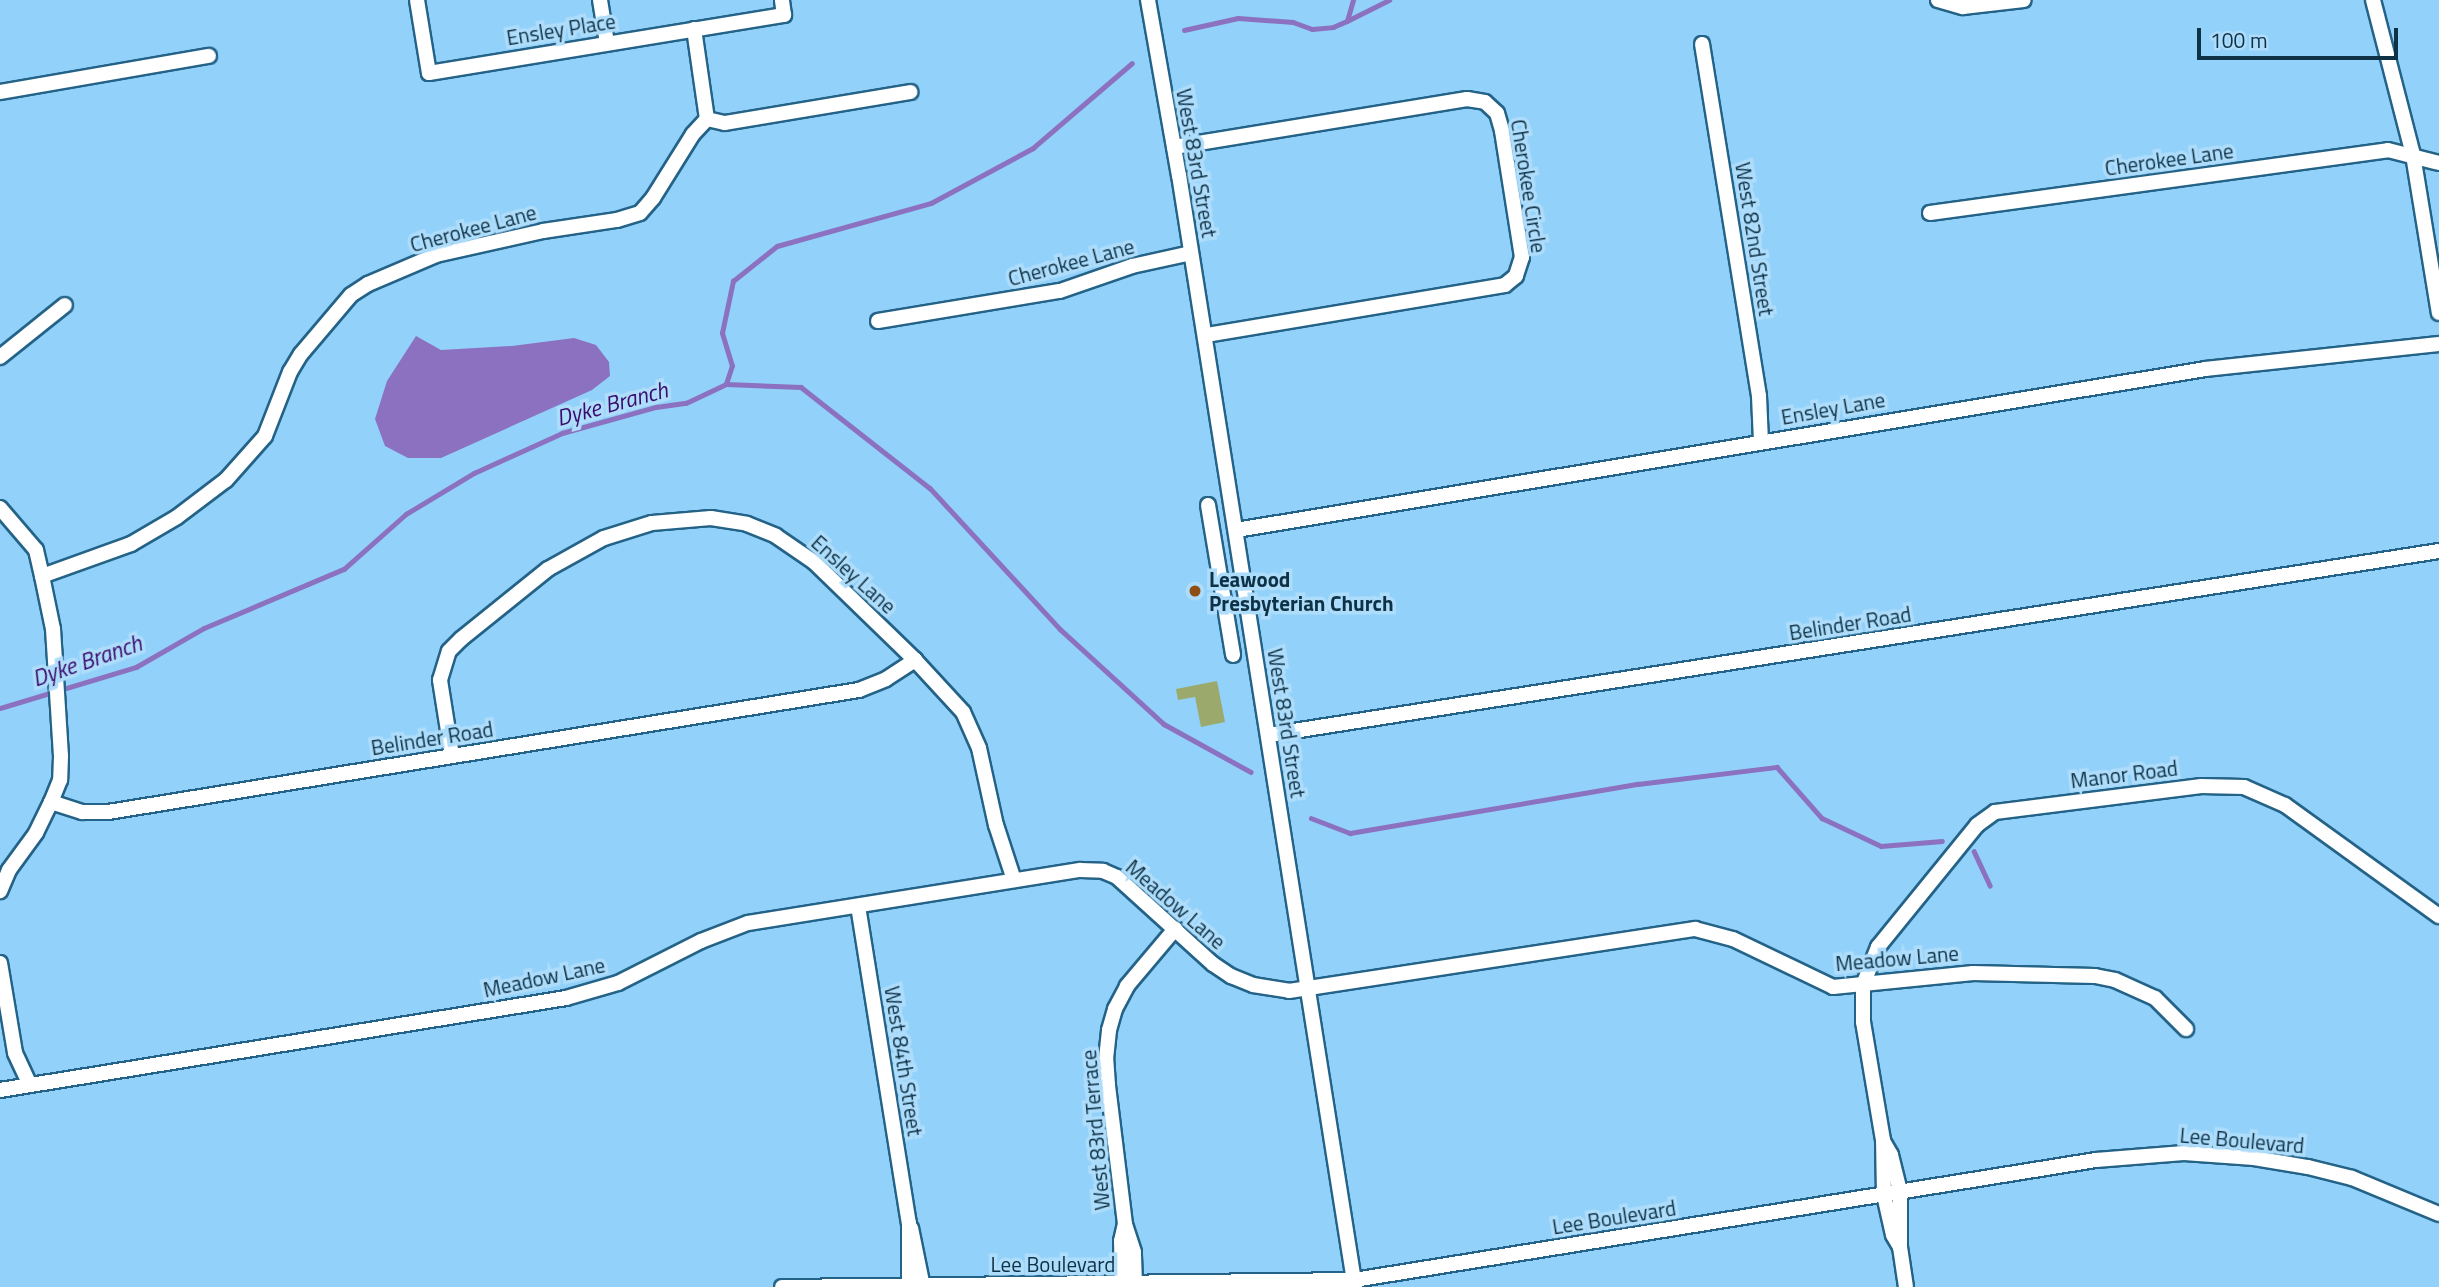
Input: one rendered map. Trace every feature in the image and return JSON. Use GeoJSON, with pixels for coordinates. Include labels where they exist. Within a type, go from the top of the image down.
{"type":"FeatureCollection","features":[{"type":"Feature","properties":{"kind":"street","name":"Ensley Place"},"geometry":{"type":"LineString","coordinates":[[417,0],[429,73],[694,29],[783,7]]}},
{"type":"Feature","properties":{"kind":"street"},"geometry":{"type":"LineString","coordinates":[[600,0],[607,43]]}},
{"type":"Feature","properties":{"kind":"street","name":"West 83rd Street"},"geometry":{"type":"LineString","coordinates":[[1148,0],[1205,335],[1355,1283]]}},
{"type":"Feature","properties":{"kind":"street"},"geometry":{"type":"LineString","coordinates":[[1938,0],[1963,7],[2024,0]]}},
{"type":"Feature","properties":{"kind":"street"},"geometry":{"type":"LineString","coordinates":[[2373,0],[2413,155],[2439,313]]}},
{"type":"Feature","properties":{"kind":"street"},"geometry":{"type":"LineString","coordinates":[[694,29],[707,119],[725,123],[910,92]]}},
{"type":"Feature","properties":{"kind":"street","name":"West 82nd Street"},"geometry":{"type":"LineString","coordinates":[[1702,44],[1759,396],[1762,442]]}},
{"type":"Feature","properties":{"kind":"street"},"geometry":{"type":"LineString","coordinates":[[0,92],[209,56]]}},
{"type":"Feature","properties":{"kind":"street","name":"Cherokee Circle"},"geometry":{"type":"LineString","coordinates":[[1174,147],[1467,99],[1485,102],[1497,113],[1502,131],[1522,257],[1516,276],[1505,285],[1205,335]]}},
{"type":"Feature","properties":{"kind":"street","name":"Cherokee Lane"},"geometry":{"type":"LineString","coordinates":[[43,576],[131,544],[177,517],[226,480],[265,436],[290,372],[301,354],[351,295],[368,284],[436,255],[543,231],[617,220],[640,213],[653,198],[693,134],[707,119]]}},
{"type":"Feature","properties":{"kind":"street","name":"Cherokee Lane"},"geometry":{"type":"LineString","coordinates":[[1930,214],[2376,151],[2397,150],[2439,163]]}},
{"type":"Feature","properties":{"kind":"street","name":"Cherokee Lane"},"geometry":{"type":"LineString","coordinates":[[878,321],[1060,290],[1132,266],[1191,253]]}},
{"type":"Feature","properties":{"kind":"street"},"geometry":{"type":"LineString","coordinates":[[0,357],[65,305]]}},
{"type":"Feature","properties":{"kind":"street","name":"Ensley Lane"},"geometry":{"type":"LineString","coordinates":[[1236,530],[2204,369],[2439,344]]}},
{"type":"Feature","properties":{"kind":"street"},"geometry":{"type":"LineString","coordinates":[[1208,505],[1233,655]]}},
{"type":"Feature","properties":{"kind":"street"},"geometry":{"type":"LineString","coordinates":[[0,508],[36,550],[43,576],[54,657],[60,779],[36,833],[9,870],[0,891]]}},
{"type":"Feature","properties":{"kind":"street","name":"Ensley Lane"},"geometry":{"type":"LineString","coordinates":[[452,756],[440,680],[449,652],[461,639],[564,559],[604,538],[652,523],[681,518],[711,518],[747,524],[776,536],[814,562],[949,694],[975,735],[1014,880]]}},
{"type":"Feature","properties":{"kind":"street","name":"Belinder Road"},"geometry":{"type":"LineString","coordinates":[[1268,735],[2439,551]]}},
{"type":"Feature","properties":{"kind":"street","name":"Belinder Road"},"geometry":{"type":"LineString","coordinates":[[51,802],[82,812],[108,812],[859,690],[886,680],[915,660]]}},
{"type":"Feature","properties":{"kind":"street","name":"Manor Road"},"geometry":{"type":"LineString","coordinates":[[1863,985],[1878,947],[1977,825],[1995,813],[2107,797],[2222,785],[2256,790],[2286,805],[2439,916]]}},
{"type":"Feature","properties":{"kind":"street","name":"Meadow Lane"},"geometry":{"type":"LineString","coordinates":[[0,1090],[590,993],[732,928],[1080,870],[1103,871],[1117,877],[1213,964],[1231,976],[1265,987],[1289,991],[1695,929],[1733,939],[1833,987],[1973,974],[2095,976],[2115,980],[2155,998],[2186,1029]]}},
{"type":"Feature","properties":{"kind":"street","name":"West 84th Street"},"geometry":{"type":"LineString","coordinates":[[858,905],[909,1223],[917,1244],[916,1286]]}},
{"type":"Feature","properties":{"kind":"street","name":"West 83rd Terrace"},"geometry":{"type":"LineString","coordinates":[[1128,1284],[1121,1241],[1125,1224],[1106,1059],[1109,1030],[1115,1009],[1127,986],[1175,929]]}},
{"type":"Feature","properties":{"kind":"street"},"geometry":{"type":"LineString","coordinates":[[0,963],[15,1053],[30,1085]]}},
{"type":"Feature","properties":{"kind":"street"},"geometry":{"type":"LineString","coordinates":[[1863,985],[1863,1023],[1883,1140],[1884,1195],[1893,1235],[1900,1247]]}},
{"type":"Feature","properties":{"kind":"street"},"geometry":{"type":"LineString","coordinates":[[1883,1140],[1891,1155],[1900,1192],[1900,1247],[1906,1287]]}},
{"type":"Feature","properties":{"kind":"street","name":"Lee Boulevard"},"geometry":{"type":"LineString","coordinates":[[782,1287],[1355,1283],[2096,1160],[2184,1153],[2254,1158],[2308,1167],[2352,1178],[2439,1214]]}},
{"type":"Feature","properties":{"kind":"green space"},"geometry":{"type":"Polygon","coordinates":[[[1217,681],[1225,722],[1201,727],[1195,697],[1178,700],[1176,689],[1217,681]]]}},
{"type":"Feature","properties":{"kind":"shaded area"},"geometry":{"type":"Polygon","coordinates":[[[416,336],[441,350],[512,346],[574,338],[596,345],[609,362],[610,376],[592,390],[441,458],[408,458],[385,446],[375,419],[387,381],[416,336]]]}},
{"type":"Feature","properties":{"kind":"waterway"},"geometry":{"type":"LineString","coordinates":[[1184,30],[1238,18],[1293,22],[1312,29],[1333,27],[1347,21],[1353,0]]}},
{"type":"Feature","properties":{"kind":"waterway"},"geometry":{"type":"LineString","coordinates":[[1347,21],[1389,0]]}},
{"type":"Feature","properties":{"kind":"waterway","name":"Dyke Branch"},"geometry":{"type":"LineString","coordinates":[[0,708],[136,667],[204,628],[344,569],[406,514],[474,473],[562,433],[656,407],[686,403],[726,384],[732,366],[722,333],[733,281],[777,246],[931,203],[1033,148],[1132,63]]}},
{"type":"Feature","properties":{"kind":"waterway"},"geometry":{"type":"LineString","coordinates":[[726,384],[801,387],[930,488],[1060,629],[1164,724],[1251,772]]}},
{"type":"Feature","properties":{"kind":"waterway"},"geometry":{"type":"LineString","coordinates":[[1311,818],[1350,833],[1638,784],[1777,767],[1822,818],[1881,846],[1942,841]]}},
{"type":"Feature","properties":{"kind":"waterway"},"geometry":{"type":"LineString","coordinates":[[1974,851],[1990,885]]}},
{"type":"Feature","properties":{"kind":"place","name":"Leawood Presbyterian Church"},"geometry":{"type":"Point","coordinates":[1195,591]}}]}
